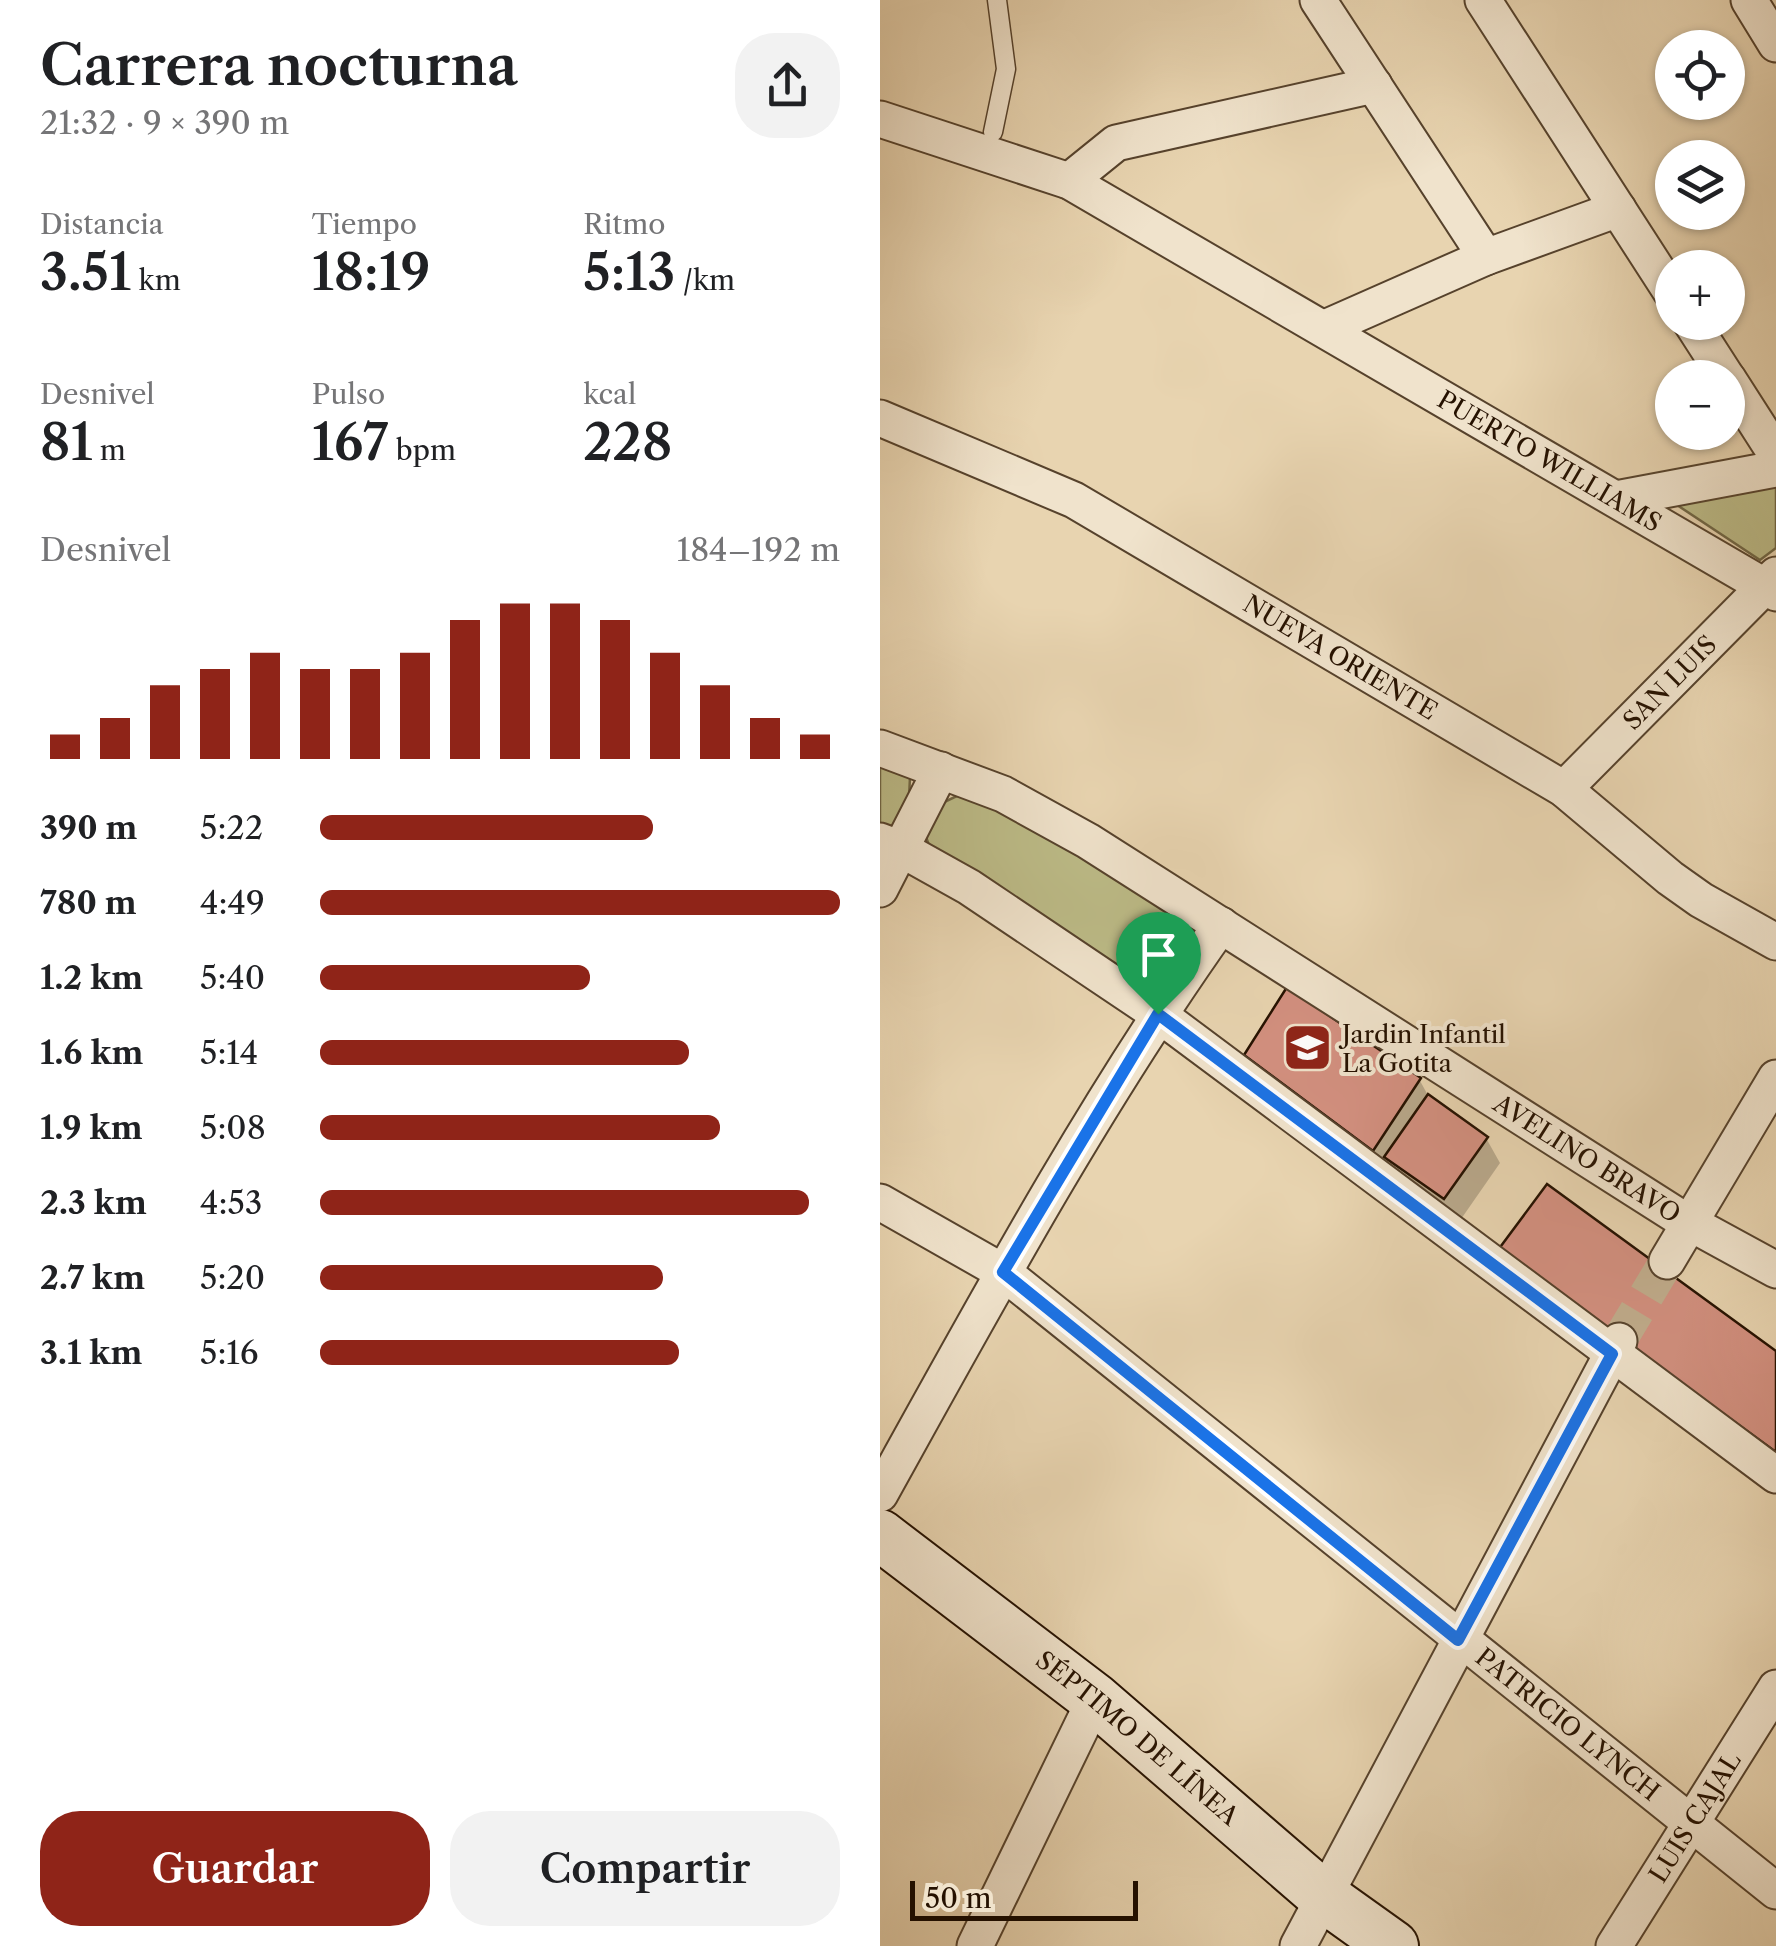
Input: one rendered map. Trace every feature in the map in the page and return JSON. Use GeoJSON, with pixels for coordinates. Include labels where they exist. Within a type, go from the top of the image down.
{"type":"FeatureCollection","features":[{"type":"Feature","properties":{"kind":"street"},"geometry":{"type":"LineString","coordinates":[[1318,0],[1486,257]]}},
{"type":"Feature","properties":{"kind":"street"},"geometry":{"type":"LineString","coordinates":[[1483,0],[1655,267]]}},
{"type":"Feature","properties":{"kind":"street"},"geometry":{"type":"LineString","coordinates":[[1749,0],[1776,44]]}},
{"type":"Feature","properties":{"kind":"street"},"geometry":{"type":"LineString","coordinates":[[1068,181],[1116,142],[1374,85]]}},
{"type":"Feature","properties":{"kind":"street","name":"PUERTO WILLIAMS"},"geometry":{"type":"LineString","coordinates":[[880,119],[1068,181],[1616,499],[1772,584]]}},
{"type":"Feature","properties":{"kind":"street"},"geometry":{"type":"LineString","coordinates":[[1325,328],[1486,257],[1618,209]]}},
{"type":"Feature","properties":{"kind":"street"},"geometry":{"type":"LineString","coordinates":[[1745,406],[1776,454]]}},
{"type":"Feature","properties":{"kind":"street","name":"NUEVA ORIENTE"},"geometry":{"type":"LineString","coordinates":[[880,418],[1074,500],[1564,789],[1670,878],[1776,942]]}},
{"type":"Feature","properties":{"kind":"street"},"geometry":{"type":"LineString","coordinates":[[1616,499],[1776,470]]}},
{"type":"Feature","properties":{"kind":"street","name":"SAN LUIS"},"geometry":{"type":"LineString","coordinates":[[1564,789],[1772,584]]}},
{"type":"Feature","properties":{"kind":"street","name":"AVELINO BRAVO"},"geometry":{"type":"LineString","coordinates":[[880,748],[1023,804],[1690,1223],[1776,1270]]}},
{"type":"Feature","properties":{"kind":"street"},"geometry":{"type":"LineString","coordinates":[[880,889],[891,845],[941,770]]}},
{"type":"Feature","properties":{"kind":"street"},"geometry":{"type":"LineString","coordinates":[[891,845],[969,887],[1158,1014],[1615,1348],[1776,1475]]}},
{"type":"Feature","properties":{"kind":"street"},"geometry":{"type":"LineString","coordinates":[[880,1494],[1003,1272],[1158,1014],[1221,925]]}},
{"type":"Feature","properties":{"kind":"street"},"geometry":{"type":"LineString","coordinates":[[1667,1262],[1776,1078]]}},
{"type":"Feature","properties":{"kind":"street","name":"PATRICIO LYNCH"},"geometry":{"type":"LineString","coordinates":[[880,1202],[1003,1272],[1776,1891]]}},
{"type":"Feature","properties":{"kind":"street"},"geometry":{"type":"LineString","coordinates":[[1298,1946],[1615,1348]]}},
{"type":"Feature","properties":{"kind":"street","name":"SÉPTIMO DE LÍNEA"},"geometry":{"type":"LineString","coordinates":[[880,1535],[1095,1699],[1323,1896],[1393,1946]]}},
{"type":"Feature","properties":{"kind":"street","name":"LUIS CAJAL"},"geometry":{"type":"LineString","coordinates":[[1614,1946],[1776,1688]]}},
{"type":"Feature","properties":{"kind":"street"},"geometry":{"type":"LineString","coordinates":[[975,1946],[1095,1699]]}},
{"type":"Feature","properties":{"kind":"lane"},"geometry":{"type":"LineString","coordinates":[[992,132],[1006,69],[997,0]]}},
{"type":"Feature","properties":{"kind":"shaded area"},"geometry":{"type":"Polygon","coordinates":[[[1776,481],[1776,548],[1760,560],[1677,505],[1776,481]]]}},
{"type":"Feature","properties":{"kind":"shaded area"},"geometry":{"type":"Polygon","coordinates":[[[880,762],[910,777],[909,798],[891,829],[880,829],[880,762]]]}},
{"type":"Feature","properties":{"kind":"shaded area"},"geometry":{"type":"Polygon","coordinates":[[[961,794],[973,796],[1056,839],[1165,910],[1181,930],[1184,958],[1161,989],[1149,991],[933,856],[926,837],[938,805],[961,794]]]}},
{"type":"Feature","properties":{"kind":"building","name":"Jardin Infantil La Gotita"},"geometry":{"type":"Polygon","coordinates":[[[1287,987],[1421,1078],[1373,1151],[1244,1055],[1287,987]]]}},
{"type":"Feature","properties":{"kind":"building"},"geometry":{"type":"Polygon","coordinates":[[[1428,1094],[1488,1137],[1444,1199],[1384,1157],[1428,1094]]]}},
{"type":"Feature","properties":{"kind":"building"},"geometry":{"type":"Polygon","coordinates":[[[1547,1184],[1776,1351],[1776,1452],[1498,1250],[1547,1184]]]}},
{"type":"Feature","properties":{"kind":"tunnel"},"geometry":{"type":"LineString","coordinates":[[1619,1341],[1667,1261]]}},
{"type":"Feature","properties":{"kind":"place","name":"Jardin Infantil La Gotita"},"geometry":{"type":"Point","coordinates":[1307,1048]}},
{"type":"Feature","properties":{"kind":"route"},"geometry":{"type":"LineString","coordinates":[[1158,1014],[1612,1354],[1458,1640],[1003,1272],[1158,1014]]}}]}
